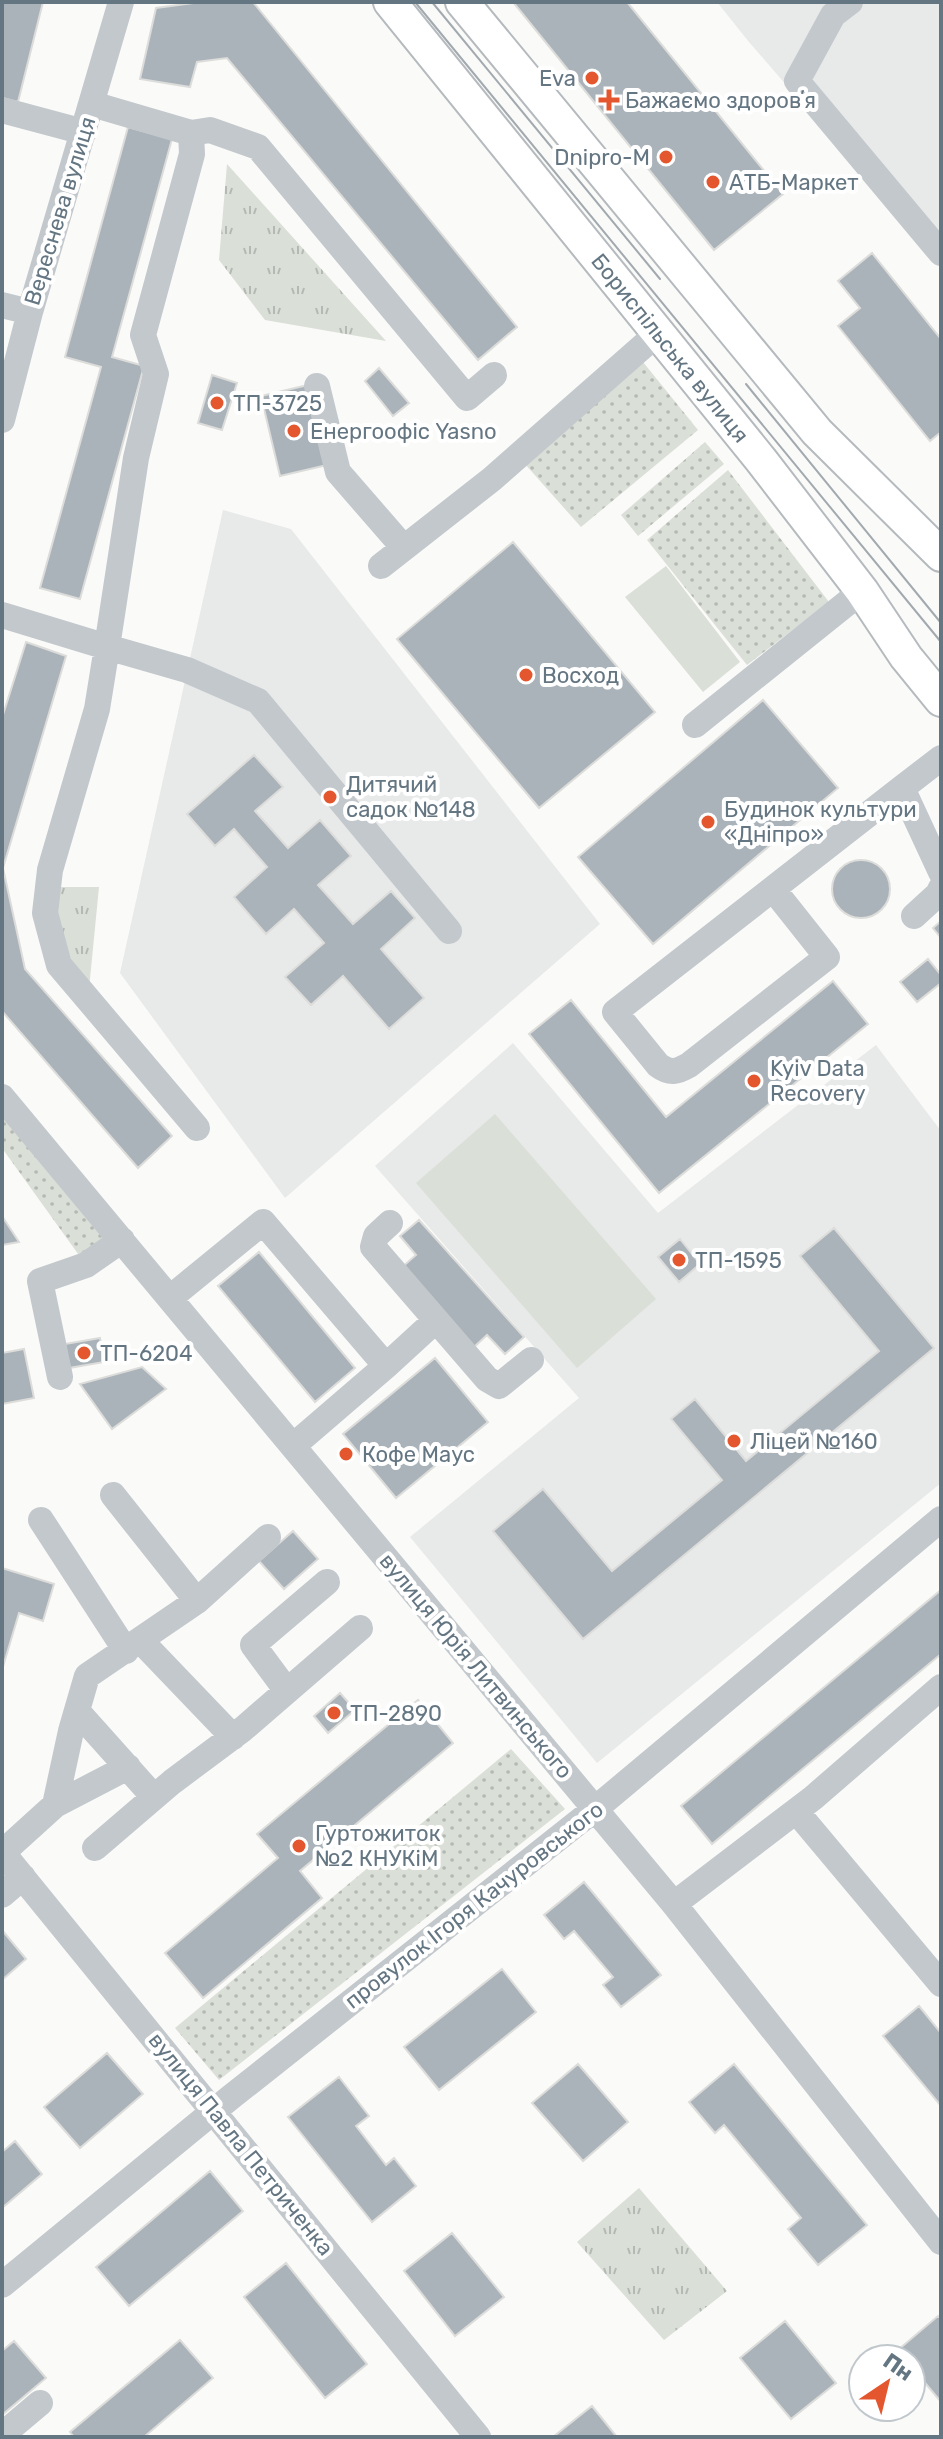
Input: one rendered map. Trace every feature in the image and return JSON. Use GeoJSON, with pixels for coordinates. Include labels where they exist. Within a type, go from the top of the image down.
{"type":"FeatureCollection","features":[{"type":"Feature","properties":{"kind":"main road","name":"Бориспільська вулиця"},"geometry":{"type":"LineString","coordinates":[[390,2],[862,591],[906,657],[941,700]]}},
{"type":"Feature","properties":{"kind":"main road"},"geometry":{"type":"LineString","coordinates":[[462,2],[817,432],[941,555]]}},
{"type":"Feature","properties":{"kind":"street","name":"Вереснева вулиця"},"geometry":{"type":"LineString","coordinates":[[2,420],[30,312],[121,2]]}},
{"type":"Feature","properties":{"kind":"street"},"geometry":{"type":"LineString","coordinates":[[835,6],[797,81],[941,253]]}},
{"type":"Feature","properties":{"kind":"street"},"geometry":{"type":"LineString","coordinates":[[92,104],[191,133],[210,130],[258,147],[467,398],[494,375]]}},
{"type":"Feature","properties":{"kind":"street"},"geometry":{"type":"LineString","coordinates":[[2,110],[84,132]]}},
{"type":"Feature","properties":{"kind":"street"},"geometry":{"type":"LineString","coordinates":[[191,133],[192,154],[143,335],[156,374],[136,458],[97,709],[50,870],[45,913],[59,965],[197,1128]]}},
{"type":"Feature","properties":{"kind":"street"},"geometry":{"type":"LineString","coordinates":[[2,305],[30,312]]}},
{"type":"Feature","properties":{"kind":"street"},"geometry":{"type":"LineString","coordinates":[[381,566],[492,479],[658,333]]}},
{"type":"Feature","properties":{"kind":"street"},"geometry":{"type":"LineString","coordinates":[[317,386],[338,472],[404,548]]}},
{"type":"Feature","properties":{"kind":"street"},"geometry":{"type":"LineString","coordinates":[[695,725],[862,591]]}},
{"type":"Feature","properties":{"kind":"street"},"geometry":{"type":"LineString","coordinates":[[2,615],[187,670],[258,701],[449,931]]}},
{"type":"Feature","properties":{"kind":"street"},"geometry":{"type":"LineString","coordinates":[[773,889],[827,957],[689,1065],[678,1072],[667,1071],[658,1065],[615,1012],[941,758]]}},
{"type":"Feature","properties":{"kind":"street"},"geometry":{"type":"LineString","coordinates":[[902,788],[941,872]]}},
{"type":"Feature","properties":{"kind":"street"},"geometry":{"type":"LineString","coordinates":[[914,916],[941,888]]}},
{"type":"Feature","properties":{"kind":"street","name":"вулиця Юрія Литвинського"},"geometry":{"type":"LineString","coordinates":[[2,1097],[674,1904],[941,2242]]}},
{"type":"Feature","properties":{"kind":"street"},"geometry":{"type":"LineString","coordinates":[[170,1298],[263,1222],[386,1366]]}},
{"type":"Feature","properties":{"kind":"street"},"geometry":{"type":"LineString","coordinates":[[390,1223],[376,1236],[373,1247],[493,1384],[499,1386],[506,1383],[531,1360]]}},
{"type":"Feature","properties":{"kind":"street"},"geometry":{"type":"LineString","coordinates":[[60,1377],[40,1281],[86,1265],[122,1240]]}},
{"type":"Feature","properties":{"kind":"street"},"geometry":{"type":"LineString","coordinates":[[293,1446],[435,1321]]}},
{"type":"Feature","properties":{"kind":"street"},"geometry":{"type":"LineString","coordinates":[[113,1495],[197,1601]]}},
{"type":"Feature","properties":{"kind":"street","name":"провулок Ігоря Качуровського"},"geometry":{"type":"LineString","coordinates":[[2,2285],[595,1809],[941,1519]]}},
{"type":"Feature","properties":{"kind":"street"},"geometry":{"type":"LineString","coordinates":[[41,1520],[134,1646],[233,1737]]}},
{"type":"Feature","properties":{"kind":"street"},"geometry":{"type":"LineString","coordinates":[[55,1805],[87,1676],[197,1601],[268,1537]]}},
{"type":"Feature","properties":{"kind":"street"},"geometry":{"type":"LineString","coordinates":[[287,1691],[253,1645],[327,1582]]}},
{"type":"Feature","properties":{"kind":"street"},"geometry":{"type":"LineString","coordinates":[[95,1848],[154,1797],[233,1737],[360,1628]]}},
{"type":"Feature","properties":{"kind":"street"},"geometry":{"type":"LineString","coordinates":[[674,1904],[796,1811],[941,1687]]}},
{"type":"Feature","properties":{"kind":"street"},"geometry":{"type":"LineString","coordinates":[[77,1711],[154,1797]]}},
{"type":"Feature","properties":{"kind":"street"},"geometry":{"type":"LineString","coordinates":[[2,1852],[55,1805],[128,1767]]}},
{"type":"Feature","properties":{"kind":"street"},"geometry":{"type":"LineString","coordinates":[[796,1811],[939,1977]]}},
{"type":"Feature","properties":{"kind":"street","name":"вулиця Павла Петриченка"},"geometry":{"type":"LineString","coordinates":[[2,1852],[478,2437]]}},
{"type":"Feature","properties":{"kind":"street"},"geometry":{"type":"LineString","coordinates":[[2,1895],[23,1877]]}},
{"type":"Feature","properties":{"kind":"street"},"geometry":{"type":"LineString","coordinates":[[2,2435],[40,2403]]}},
{"type":"Feature","properties":{"kind":"shaded area"},"geometry":{"type":"Polygon","coordinates":[[[717,2],[941,2],[941,264],[749,42],[717,2]]]}},
{"type":"Feature","properties":{"kind":"shaded area","name":"Дитячий садок №148"},"geometry":{"type":"Polygon","coordinates":[[[223,510],[291,529],[600,924],[285,1198],[120,973],[223,510]]]}},
{"type":"Feature","properties":{"kind":"shaded area","name":"Ліцей №160"},"geometry":{"type":"Polygon","coordinates":[[[513,1043],[658,1213],[876,1045],[941,1131],[941,1483],[597,1763],[410,1537],[579,1398],[375,1166],[513,1043]]]}},
{"type":"Feature","properties":{"kind":"green space"},"geometry":{"type":"Polygon","coordinates":[[[227,164],[386,341],[265,320],[219,260],[227,164]]]}},
{"type":"Feature","properties":{"kind":"green space"},"geometry":{"type":"Polygon","coordinates":[[[643,362],[698,430],[581,527],[525,464],[643,362]]]}},
{"type":"Feature","properties":{"kind":"green space"},"geometry":{"type":"Polygon","coordinates":[[[705,442],[724,464],[638,536],[621,515],[705,442]]]}},
{"type":"Feature","properties":{"kind":"green space"},"geometry":{"type":"Polygon","coordinates":[[[728,470],[829,602],[747,665],[647,540],[728,470]]]}},
{"type":"Feature","properties":{"kind":"green space"},"geometry":{"type":"Polygon","coordinates":[[[666,566],[740,662],[703,692],[625,597],[666,566]]]}},
{"type":"Feature","properties":{"kind":"green space"},"geometry":{"type":"Polygon","coordinates":[[[49,887],[99,887],[88,999],[59,965],[49,887]]]}},
{"type":"Feature","properties":{"kind":"green space"},"geometry":{"type":"Polygon","coordinates":[[[2,1097],[122,1240],[86,1265],[2,1148],[2,1097]]]}},
{"type":"Feature","properties":{"kind":"green space"},"geometry":{"type":"Polygon","coordinates":[[[495,1114],[656,1299],[577,1368],[416,1183],[495,1114]]]}},
{"type":"Feature","properties":{"kind":"green space"},"geometry":{"type":"Polygon","coordinates":[[[511,1749],[565,1809],[219,2080],[175,2028],[511,1749]]]}},
{"type":"Feature","properties":{"kind":"green space"},"geometry":{"type":"Polygon","coordinates":[[[639,2188],[727,2291],[664,2340],[577,2242],[639,2188]]]}},
{"type":"Feature","properties":{"kind":"building"},"geometry":{"type":"Polygon","coordinates":[[[2,2],[43,2],[18,102],[2,98],[2,2]]]}},
{"type":"Feature","properties":{"kind":"building"},"geometry":{"type":"Polygon","coordinates":[[[201,2],[253,2],[517,327],[478,360],[227,58],[197,62],[190,87],[140,79],[156,8],[201,2]]]}},
{"type":"Feature","properties":{"kind":"building"},"geometry":{"type":"Polygon","coordinates":[[[513,2],[627,2],[783,194],[714,250],[513,2]]]}},
{"type":"Feature","properties":{"kind":"building"},"geometry":{"type":"Polygon","coordinates":[[[128,127],[172,139],[112,357],[144,366],[80,599],[40,588],[101,367],[65,357],[128,127]]]}},
{"type":"Feature","properties":{"kind":"building"},"geometry":{"type":"Polygon","coordinates":[[[872,253],[941,339],[941,432],[930,441],[838,326],[860,308],[838,281],[872,253]]]}},
{"type":"Feature","properties":{"kind":"building"},"geometry":{"type":"Polygon","coordinates":[[[379,368],[409,403],[393,416],[365,381],[379,368]]]}},
{"type":"Feature","properties":{"kind":"building","name":"ТП-3725"},"geometry":{"type":"Polygon","coordinates":[[[212,375],[237,383],[222,430],[198,423],[212,375]]]}},
{"type":"Feature","properties":{"kind":"building","name":"Енергоофіс Yasno"},"geometry":{"type":"Polygon","coordinates":[[[308,385],[327,465],[280,476],[261,396],[308,385]]]}},
{"type":"Feature","properties":{"kind":"building","name":"Восход"},"geometry":{"type":"Polygon","coordinates":[[[513,542],[655,712],[539,808],[397,639],[513,542]]]}},
{"type":"Feature","properties":{"kind":"building"},"geometry":{"type":"Polygon","coordinates":[[[26,642],[66,656],[3,868],[25,969],[172,1136],[138,1168],[2,1011],[2,718],[26,642]]]}},
{"type":"Feature","properties":{"kind":"building","name":"Будинок культури «Дніпро»"},"geometry":{"type":"Polygon","coordinates":[[[763,700],[838,788],[653,944],[578,857],[763,700]]]}},
{"type":"Feature","properties":{"kind":"building"},"geometry":{"type":"Polygon","coordinates":[[[254,755],[283,787],[255,811],[288,848],[320,820],[351,856],[318,885],[353,924],[391,891],[415,918],[381,949],[424,998],[389,1029],[343,976],[311,1005],[285,977],[324,943],[294,909],[266,934],[234,897],[267,867],[234,829],[215,846],[187,814],[254,755]]]}},
{"type":"Feature","properties":{"kind":"building"},"geometry":{"type":"Polygon","coordinates":[[[861,860],[881,869],[890,889],[881,909],[861,918],[841,909],[832,889],[841,869],[861,860]]]}},
{"type":"Feature","properties":{"kind":"building"},"geometry":{"type":"Polygon","coordinates":[[[941,921],[941,938],[933,928],[941,921]]]}},
{"type":"Feature","properties":{"kind":"building"},"geometry":{"type":"Polygon","coordinates":[[[928,959],[941,975],[941,983],[917,1002],[900,982],[928,959]]]}},
{"type":"Feature","properties":{"kind":"building","name":"Kyiv Data Recovery"},"geometry":{"type":"Polygon","coordinates":[[[833,981],[868,1024],[659,1193],[529,1034],[571,1000],[666,1117],[833,981]]]}},
{"type":"Feature","properties":{"kind":"building"},"geometry":{"type":"Polygon","coordinates":[[[2,1216],[19,1242],[2,1245],[2,1216]]]}},
{"type":"Feature","properties":{"kind":"building"},"geometry":{"type":"Polygon","coordinates":[[[419,1220],[524,1337],[505,1354],[487,1335],[473,1348],[401,1268],[416,1255],[400,1236],[419,1220]]]}},
{"type":"Feature","properties":{"kind":"building"},"geometry":{"type":"Polygon","coordinates":[[[834,1228],[934,1348],[583,1639],[493,1531],[543,1489],[612,1571],[722,1480],[671,1419],[695,1399],[746,1461],[879,1351],[800,1256],[834,1228]]]}},
{"type":"Feature","properties":{"kind":"building","name":"ТП-1595"},"geometry":{"type":"Polygon","coordinates":[[[680,1239],[700,1264],[679,1282],[658,1257],[680,1239]]]}},
{"type":"Feature","properties":{"kind":"building"},"geometry":{"type":"Polygon","coordinates":[[[259,1252],[355,1368],[315,1402],[218,1286],[259,1252]]]}},
{"type":"Feature","properties":{"kind":"building","name":"ТП-6204"},"geometry":{"type":"Polygon","coordinates":[[[100,1338],[104,1362],[69,1368],[65,1344],[100,1338]]]}},
{"type":"Feature","properties":{"kind":"building"},"geometry":{"type":"Polygon","coordinates":[[[24,1349],[34,1398],[2,1404],[2,1353],[24,1349]]]}},
{"type":"Feature","properties":{"kind":"building"},"geometry":{"type":"Polygon","coordinates":[[[435,1358],[488,1422],[396,1498],[343,1434],[435,1358]]]}},
{"type":"Feature","properties":{"kind":"building"},"geometry":{"type":"Polygon","coordinates":[[[142,1367],[166,1389],[112,1429],[80,1384],[142,1367]]]}},
{"type":"Feature","properties":{"kind":"building"},"geometry":{"type":"Polygon","coordinates":[[[293,1531],[318,1559],[284,1589],[259,1561],[293,1531]]]}},
{"type":"Feature","properties":{"kind":"building"},"geometry":{"type":"Polygon","coordinates":[[[2,1568],[54,1584],[43,1621],[19,1613],[2,1670],[2,1568]]]}},
{"type":"Feature","properties":{"kind":"building"},"geometry":{"type":"Polygon","coordinates":[[[941,1590],[941,1654],[712,1844],[681,1806],[941,1590]]]}},
{"type":"Feature","properties":{"kind":"building","name":"ТП-2890"},"geometry":{"type":"Polygon","coordinates":[[[340,1693],[355,1710],[328,1733],[314,1716],[340,1693]]]}},
{"type":"Feature","properties":{"kind":"building","name":"Гуртожиток №2 КНУКіМ"},"geometry":{"type":"Polygon","coordinates":[[[418,1700],[453,1743],[300,1871],[322,1898],[203,1998],[165,1953],[278,1858],[257,1834],[418,1700]]]}},
{"type":"Feature","properties":{"kind":"building"},"geometry":{"type":"Polygon","coordinates":[[[584,1882],[661,1975],[621,2007],[603,1985],[613,1977],[574,1931],[564,1939],[544,1915],[584,1882]]]}},
{"type":"Feature","properties":{"kind":"building"},"geometry":{"type":"Polygon","coordinates":[[[2,1930],[26,1959],[2,1980],[2,1930]]]}},
{"type":"Feature","properties":{"kind":"building"},"geometry":{"type":"Polygon","coordinates":[[[502,1969],[536,2012],[439,2090],[404,2047],[502,1969]]]}},
{"type":"Feature","properties":{"kind":"building"},"geometry":{"type":"Polygon","coordinates":[[[919,2006],[941,2033],[941,2106],[883,2036],[919,2006]]]}},
{"type":"Feature","properties":{"kind":"building"},"geometry":{"type":"Polygon","coordinates":[[[107,2053],[143,2094],[80,2148],[44,2107],[107,2053]]]}},
{"type":"Feature","properties":{"kind":"building"},"geometry":{"type":"Polygon","coordinates":[[[578,2064],[628,2122],[583,2161],[532,2103],[578,2064]]]}},
{"type":"Feature","properties":{"kind":"building"},"geometry":{"type":"Polygon","coordinates":[[[734,2064],[867,2225],[818,2265],[788,2229],[801,2218],[724,2125],[715,2133],[689,2102],[734,2064]]]}},
{"type":"Feature","properties":{"kind":"building"},"geometry":{"type":"Polygon","coordinates":[[[339,2077],[369,2116],[356,2126],[386,2165],[394,2158],[416,2186],[372,2222],[288,2117],[339,2077]]]}},
{"type":"Feature","properties":{"kind":"building"},"geometry":{"type":"Polygon","coordinates":[[[15,2141],[42,2174],[2,2208],[2,2152],[15,2141]]]}},
{"type":"Feature","properties":{"kind":"building"},"geometry":{"type":"Polygon","coordinates":[[[210,2171],[243,2211],[129,2306],[96,2267],[210,2171]]]}},
{"type":"Feature","properties":{"kind":"building"},"geometry":{"type":"Polygon","coordinates":[[[452,2233],[504,2297],[455,2336],[404,2271],[452,2233]]]}},
{"type":"Feature","properties":{"kind":"building"},"geometry":{"type":"Polygon","coordinates":[[[286,2263],[367,2364],[325,2398],[244,2297],[286,2263]]]}},
{"type":"Feature","properties":{"kind":"building"},"geometry":{"type":"Polygon","coordinates":[[[938,2316],[941,2319],[941,2402],[927,2385],[927,2343],[906,2343],[938,2316]]]}},
{"type":"Feature","properties":{"kind":"building"},"geometry":{"type":"Polygon","coordinates":[[[785,2321],[836,2383],[791,2419],[740,2358],[785,2321]]]}},
{"type":"Feature","properties":{"kind":"building"},"geometry":{"type":"Polygon","coordinates":[[[180,2340],[213,2378],[144,2437],[74,2437],[70,2432],[180,2340]]]}},
{"type":"Feature","properties":{"kind":"building"},"geometry":{"type":"Polygon","coordinates":[[[14,2341],[46,2378],[2,2415],[2,2351],[14,2341]]]}},
{"type":"Feature","properties":{"kind":"building"},"geometry":{"type":"Polygon","coordinates":[[[592,2406],[617,2437],[553,2437],[592,2406]]]}},
{"type":"Feature","properties":{"kind":"tram line"},"geometry":{"type":"LineString","coordinates":[[415,2],[941,642]]}},
{"type":"Feature","properties":{"kind":"tram line"},"geometry":{"type":"LineString","coordinates":[[432,2],[660,279]]}},
{"type":"Feature","properties":{"kind":"tram line"},"geometry":{"type":"LineString","coordinates":[[746,384],[941,623]]}},
{"type":"Feature","properties":{"kind":"place","name":"Eva"},"geometry":{"type":"Point","coordinates":[592,78]}},
{"type":"Feature","properties":{"kind":"place","name":"Бажаємо здоровʼя"},"geometry":{"type":"Point","coordinates":[609,100]}},
{"type":"Feature","properties":{"kind":"place","name":"Dnipro-M"},"geometry":{"type":"Point","coordinates":[666,157]}},
{"type":"Feature","properties":{"kind":"place","name":"АТБ-Маркет"},"geometry":{"type":"Point","coordinates":[713,182]}},
{"type":"Feature","properties":{"kind":"place","name":"ТП-3725"},"geometry":{"type":"Point","coordinates":[217,403]}},
{"type":"Feature","properties":{"kind":"place","name":"Енергоофіс Yasno"},"geometry":{"type":"Point","coordinates":[294,431]}},
{"type":"Feature","properties":{"kind":"place","name":"Восход"},"geometry":{"type":"Point","coordinates":[526,675]}},
{"type":"Feature","properties":{"kind":"place","name":"Дитячий садок №148"},"geometry":{"type":"Point","coordinates":[330,797]}},
{"type":"Feature","properties":{"kind":"place","name":"Будинок культури «Дніпро»"},"geometry":{"type":"Point","coordinates":[708,822]}},
{"type":"Feature","properties":{"kind":"place","name":"Kyiv Data Recovery"},"geometry":{"type":"Point","coordinates":[754,1081]}},
{"type":"Feature","properties":{"kind":"place","name":"ТП-1595"},"geometry":{"type":"Point","coordinates":[679,1260]}},
{"type":"Feature","properties":{"kind":"place","name":"ТП-6204"},"geometry":{"type":"Point","coordinates":[84,1353]}},
{"type":"Feature","properties":{"kind":"place","name":"Ліцей №160"},"geometry":{"type":"Point","coordinates":[734,1441]}},
{"type":"Feature","properties":{"kind":"place","name":"Кофе Маус"},"geometry":{"type":"Point","coordinates":[346,1454]}},
{"type":"Feature","properties":{"kind":"place","name":"ТП-2890"},"geometry":{"type":"Point","coordinates":[334,1713]}},
{"type":"Feature","properties":{"kind":"place","name":"Гуртожиток №2 КНУКіМ"},"geometry":{"type":"Point","coordinates":[299,1846]}}]}
